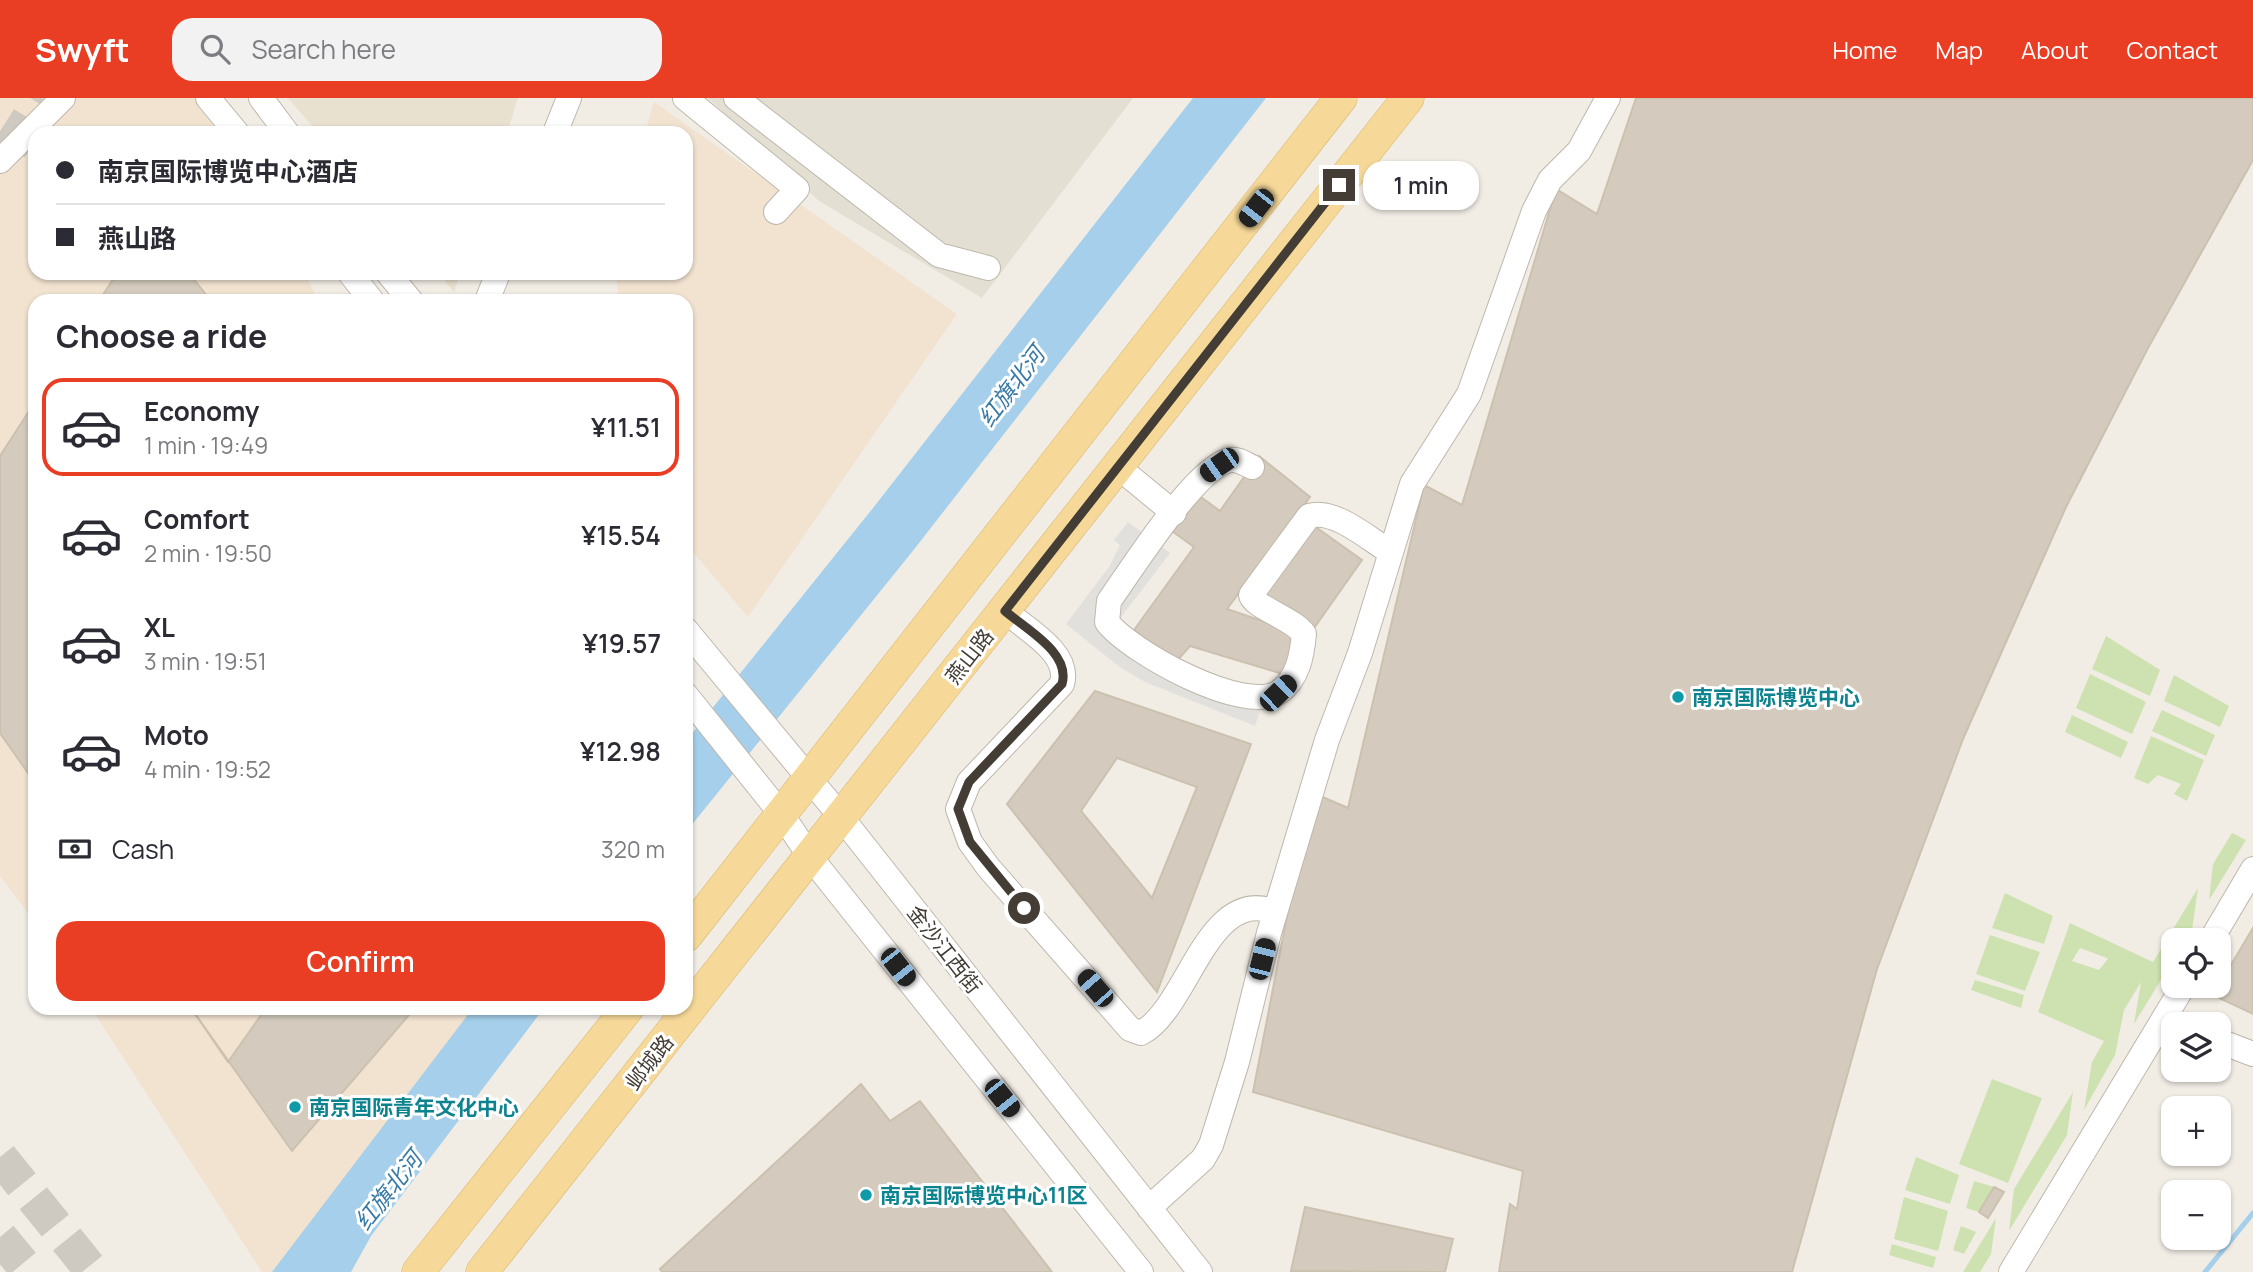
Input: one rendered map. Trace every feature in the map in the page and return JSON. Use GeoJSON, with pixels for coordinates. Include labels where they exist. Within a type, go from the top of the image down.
{"type":"FeatureCollection","features":[{"type":"Feature","properties":{"kind":"main road"},"geometry":{"type":"LineString","coordinates":[[693,927],[1341,98]]}},
{"type":"Feature","properties":{"kind":"main road","name":"燕山路"},"geometry":{"type":"LineString","coordinates":[[842,818],[1408,98]]}},
{"type":"Feature","properties":{"kind":"main road","name":"邺城路"},"geometry":{"type":"LineString","coordinates":[[693,1006],[842,818]]}},
{"type":"Feature","properties":{"kind":"main road"},"geometry":{"type":"LineString","coordinates":[[418,1272],[622,1015]]}},
{"type":"Feature","properties":{"kind":"main road","name":"邺城路"},"geometry":{"type":"LineString","coordinates":[[482,1272],[686,1015]]}},
{"type":"Feature","properties":{"kind":"street"},"geometry":{"type":"LineString","coordinates":[[35,126],[63,98]]}},
{"type":"Feature","properties":{"kind":"street"},"geometry":{"type":"LineString","coordinates":[[208,98],[231,126]]}},
{"type":"Feature","properties":{"kind":"street"},"geometry":{"type":"LineString","coordinates":[[261,98],[282,126]]}},
{"type":"Feature","properties":{"kind":"street"},"geometry":{"type":"LineString","coordinates":[[558,126],[569,98]]}},
{"type":"Feature","properties":{"kind":"street"},"geometry":{"type":"LineString","coordinates":[[685,98],[797,189],[776,212]]}},
{"type":"Feature","properties":{"kind":"street"},"geometry":{"type":"LineString","coordinates":[[736,98],[939,255],[988,268]]}},
{"type":"Feature","properties":{"kind":"street"},"geometry":{"type":"LineString","coordinates":[[1149,1208],[1203,1159],[1211,1145],[1237,1062],[1275,912],[1327,740],[1360,653],[1412,484],[1469,394],[1534,211],[1550,180],[1579,151],[1608,98]]}},
{"type":"Feature","properties":{"kind":"street"},"geometry":{"type":"LineString","coordinates":[[0,161],[28,133]]}},
{"type":"Feature","properties":{"kind":"street"},"geometry":{"type":"LineString","coordinates":[[356,280],[366,294]]}},
{"type":"Feature","properties":{"kind":"street"},"geometry":{"type":"LineString","coordinates":[[394,280],[405,294]]}},
{"type":"Feature","properties":{"kind":"street"},"geometry":{"type":"LineString","coordinates":[[1252,467],[1231,460],[1219,465],[1194,484],[1109,601],[1107,622],[1134,649],[1177,673],[1258,698],[1278,693],[1291,680],[1302,657],[1304,634],[1298,626],[1279,614],[1256,604],[1251,595],[1309,516],[1323,515],[1334,518],[1390,552]]}},
{"type":"Feature","properties":{"kind":"street"},"geometry":{"type":"LineString","coordinates":[[1118,467],[1174,513]]}},
{"type":"Feature","properties":{"kind":"street"},"geometry":{"type":"LineString","coordinates":[[1005,611],[1058,656],[1065,674],[1062,684],[964,789],[958,809],[970,842],[988,867],[1130,1029],[1141,1032],[1155,1026],[1168,1011],[1202,948],[1218,904]]}},
{"type":"Feature","properties":{"kind":"street","name":"金沙江西街"},"geometry":{"type":"LineString","coordinates":[[693,637],[842,818],[1200,1272]]}},
{"type":"Feature","properties":{"kind":"street"},"geometry":{"type":"LineString","coordinates":[[693,704],[782,815],[811,858],[1141,1272]]}},
{"type":"Feature","properties":{"kind":"street"},"geometry":{"type":"LineString","coordinates":[[2218,928],[2253,869]]}},
{"type":"Feature","properties":{"kind":"street"},"geometry":{"type":"LineString","coordinates":[[1202,948],[1224,922],[1246,910],[1259,908],[1275,912]]}},
{"type":"Feature","properties":{"kind":"street"},"geometry":{"type":"LineString","coordinates":[[2011,1272],[2161,1033]]}},
{"type":"Feature","properties":{"kind":"street"},"geometry":{"type":"LineString","coordinates":[[2231,1046],[2253,1054]]}},
{"type":"Feature","properties":{"kind":"shaded area"},"geometry":{"type":"Polygon","coordinates":[[[0,98],[208,98],[223,126],[28,126],[28,280],[308,280],[315,294],[28,294],[28,914],[0,876],[0,98]]]}},
{"type":"Feature","properties":{"kind":"shaded area"},"geometry":{"type":"Polygon","coordinates":[[[288,98],[518,98],[509,126],[312,126],[288,98]]]}},
{"type":"Feature","properties":{"kind":"shaded area"},"geometry":{"type":"Polygon","coordinates":[[[708,98],[1133,98],[982,298],[819,201],[708,98]]]}},
{"type":"Feature","properties":{"kind":"shaded area"},"geometry":{"type":"Polygon","coordinates":[[[654,102],[688,126],[647,126],[654,102]]]}},
{"type":"Feature","properties":{"kind":"shaded area"},"geometry":{"type":"Polygon","coordinates":[[[693,129],[957,314],[748,617],[693,552],[693,294],[618,294],[617,280],[693,280],[693,129]]]}},
{"type":"Feature","properties":{"kind":"shaded area"},"geometry":{"type":"Polygon","coordinates":[[[444,280],[458,280],[454,292],[444,280]]]}},
{"type":"Feature","properties":{"kind":"shaded area"},"geometry":{"type":"Polygon","coordinates":[[[1128,522],[1170,553],[1112,629],[1265,696],[1255,726],[1145,682],[1121,668],[1066,624],[1109,567],[1120,545],[1114,540],[1128,522]]]}},
{"type":"Feature","properties":{"kind":"shaded area"},"geometry":{"type":"Polygon","coordinates":[[[96,1015],[486,1015],[286,1272],[262,1272],[96,1015]]]}},
{"type":"Feature","properties":{"kind":"green space"},"geometry":{"type":"Polygon","coordinates":[[[2106,636],[2160,670],[2150,696],[2092,669],[2106,636]]]}},
{"type":"Feature","properties":{"kind":"green space"},"geometry":{"type":"Polygon","coordinates":[[[2090,674],[2146,702],[2132,734],[2076,708],[2090,674]]]}},
{"type":"Feature","properties":{"kind":"green space"},"geometry":{"type":"Polygon","coordinates":[[[2174,675],[2229,706],[2220,727],[2164,701],[2174,675]]]}},
{"type":"Feature","properties":{"kind":"green space"},"geometry":{"type":"Polygon","coordinates":[[[2162,710],[2215,735],[2206,756],[2152,731],[2162,710]]]}},
{"type":"Feature","properties":{"kind":"green space"},"geometry":{"type":"Polygon","coordinates":[[[2072,715],[2128,742],[2121,758],[2065,732],[2072,715]]]}},
{"type":"Feature","properties":{"kind":"green space"},"geometry":{"type":"Polygon","coordinates":[[[2151,736],[2204,760],[2187,801],[2174,794],[2181,784],[2158,775],[2148,784],[2134,778],[2151,736]]]}},
{"type":"Feature","properties":{"kind":"green space"},"geometry":{"type":"Polygon","coordinates":[[[2232,833],[2246,840],[2209,900],[2213,864],[2232,833]]]}},
{"type":"Feature","properties":{"kind":"green space"},"geometry":{"type":"Polygon","coordinates":[[[2198,888],[2192,928],[2174,928],[2198,888]]]}},
{"type":"Feature","properties":{"kind":"green space"},"geometry":{"type":"Polygon","coordinates":[[[2005,893],[2053,916],[2044,944],[1992,928],[2005,893]]]}},
{"type":"Feature","properties":{"kind":"green space"},"geometry":{"type":"Polygon","coordinates":[[[2070,923],[2153,962],[2161,949],[2161,980],[2134,1024],[2141,982],[2124,1010],[2115,1055],[2084,1110],[2092,1062],[2104,1041],[2038,1012],[2070,923]],[[2080,948],[2072,961],[2099,970],[2108,959],[2080,948]]]}},
{"type":"Feature","properties":{"kind":"green space"},"geometry":{"type":"Polygon","coordinates":[[[1990,935],[2040,952],[2025,991],[1976,974],[1990,935]]]}},
{"type":"Feature","properties":{"kind":"green space"},"geometry":{"type":"Polygon","coordinates":[[[1975,980],[2024,995],[2021,1008],[1971,990],[1975,980]]]}},
{"type":"Feature","properties":{"kind":"green space"},"geometry":{"type":"Polygon","coordinates":[[[1992,1079],[2042,1098],[2008,1183],[1959,1164],[1992,1079]]]}},
{"type":"Feature","properties":{"kind":"green space"},"geometry":{"type":"Polygon","coordinates":[[[2073,1092],[2067,1135],[2009,1231],[2014,1189],[2073,1092]]]}},
{"type":"Feature","properties":{"kind":"green space"},"geometry":{"type":"Polygon","coordinates":[[[1916,1157],[1959,1175],[1950,1204],[1905,1190],[1916,1157]]]}},
{"type":"Feature","properties":{"kind":"green space"},"geometry":{"type":"Polygon","coordinates":[[[1974,1181],[1994,1187],[1979,1212],[1966,1208],[1974,1181]]]}},
{"type":"Feature","properties":{"kind":"green space"},"geometry":{"type":"Polygon","coordinates":[[[1904,1197],[1948,1211],[1938,1251],[1894,1239],[1904,1197]]]}},
{"type":"Feature","properties":{"kind":"green space"},"geometry":{"type":"Polygon","coordinates":[[[1996,1218],[1991,1254],[1980,1272],[1963,1272],[1996,1218]]]}},
{"type":"Feature","properties":{"kind":"green space"},"geometry":{"type":"Polygon","coordinates":[[[1961,1226],[1976,1232],[1964,1254],[1953,1250],[1961,1226]]]}},
{"type":"Feature","properties":{"kind":"green space"},"geometry":{"type":"Polygon","coordinates":[[[1892,1244],[1936,1257],[1933,1268],[1889,1255],[1892,1244]]]}},
{"type":"Feature","properties":{"kind":"water","name":"红旗北河"},"geometry":{"type":"Polygon","coordinates":[[[1193,98],[1266,98],[912,552],[693,823],[693,732],[873,508],[1193,98]]]}},
{"type":"Feature","properties":{"kind":"water","name":"红旗北河"},"geometry":{"type":"Polygon","coordinates":[[[468,1015],[539,1015],[371,1236],[351,1272],[272,1272],[468,1015]]]}},
{"type":"Feature","properties":{"kind":"building","name":"南京国际博览中心"},"geometry":{"type":"Polygon","coordinates":[[[1636,98],[2253,98],[2253,160],[2148,348],[2066,507],[1963,739],[1877,969],[1792,1272],[1499,1272],[1510,1204],[1517,1209],[1523,1171],[1253,1092],[1311,792],[1348,808],[1424,485],[1462,505],[1556,189],[1597,214],[1636,98]]]}},
{"type":"Feature","properties":{"kind":"building"},"geometry":{"type":"Polygon","coordinates":[[[112,280],[194,280],[206,294],[104,294],[112,280]]]}},
{"type":"Feature","properties":{"kind":"building"},"geometry":{"type":"Polygon","coordinates":[[[28,413],[28,773],[0,733],[0,456],[28,413]]]}},
{"type":"Feature","properties":{"kind":"building"},"geometry":{"type":"Polygon","coordinates":[[[1259,456],[1310,497],[1227,609],[1297,633],[1286,675],[1190,646],[1174,664],[1134,630],[1194,547],[1172,531],[1198,495],[1220,511],[1259,456]]]}},
{"type":"Feature","properties":{"kind":"building"},"geometry":{"type":"Polygon","coordinates":[[[1313,525],[1362,560],[1314,628],[1262,593],[1313,525]]]}},
{"type":"Feature","properties":{"kind":"building"},"geometry":{"type":"Polygon","coordinates":[[[1095,691],[1251,744],[1157,992],[1007,804],[1095,691]],[[1117,758],[1081,811],[1152,898],[1197,787],[1117,758]]]}},
{"type":"Feature","properties":{"kind":"building"},"geometry":{"type":"Polygon","coordinates":[[[2253,928],[2253,1014],[2219,998],[2231,998],[2231,965],[2253,928]]]}},
{"type":"Feature","properties":{"kind":"building","name":"南京国际青年文化中心"},"geometry":{"type":"Polygon","coordinates":[[[196,1015],[409,1015],[292,1151],[196,1015]]]}},
{"type":"Feature","properties":{"kind":"building"},"geometry":{"type":"Polygon","coordinates":[[[196,1015],[261,1015],[228,1062],[196,1015]]]}},
{"type":"Feature","properties":{"kind":"building","name":"南京国际博览中心11区"},"geometry":{"type":"Polygon","coordinates":[[[861,1084],[890,1121],[920,1101],[1052,1272],[662,1272],[660,1269],[861,1084]]]}},
{"type":"Feature","properties":{"kind":"building"},"geometry":{"type":"Polygon","coordinates":[[[1994,1187],[2004,1192],[1988,1218],[1979,1212],[1994,1187]]]}},
{"type":"Feature","properties":{"kind":"building"},"geometry":{"type":"Polygon","coordinates":[[[1305,1207],[1453,1239],[1445,1272],[1291,1271],[1305,1207]]]}},
{"type":"Feature","properties":{"kind":"waterway"},"geometry":{"type":"LineString","coordinates":[[2205,1272],[2253,1213]]}},
{"type":"Feature","properties":{"kind":"tunnel"},"geometry":{"type":"LineString","coordinates":[[10,148],[42,98]]}},
{"type":"Feature","properties":{"kind":"tunnel"},"geometry":{"type":"LineString","coordinates":[[0,1157],[93,1272]]}},
{"type":"Feature","properties":{"kind":"tunnel"},"geometry":{"type":"LineString","coordinates":[[0,1237],[29,1272]]}},
{"type":"Feature","properties":{"kind":"place","name":"南京国际博览中心"},"geometry":{"type":"Point","coordinates":[1678,697]}},
{"type":"Feature","properties":{"kind":"place","name":"南京国际青年文化中心"},"geometry":{"type":"Point","coordinates":[295,1107]}},
{"type":"Feature","properties":{"kind":"place","name":"南京国际博览中心11区"},"geometry":{"type":"Point","coordinates":[866,1195]}},
{"type":"Feature","properties":{"kind":"route"},"geometry":{"type":"LineString","coordinates":[[1024,908],[970,842],[960,823],[958,809],[960,796],[969,782],[1062,684],[1065,674],[1058,656],[1005,611],[1339,185]]}}]}
